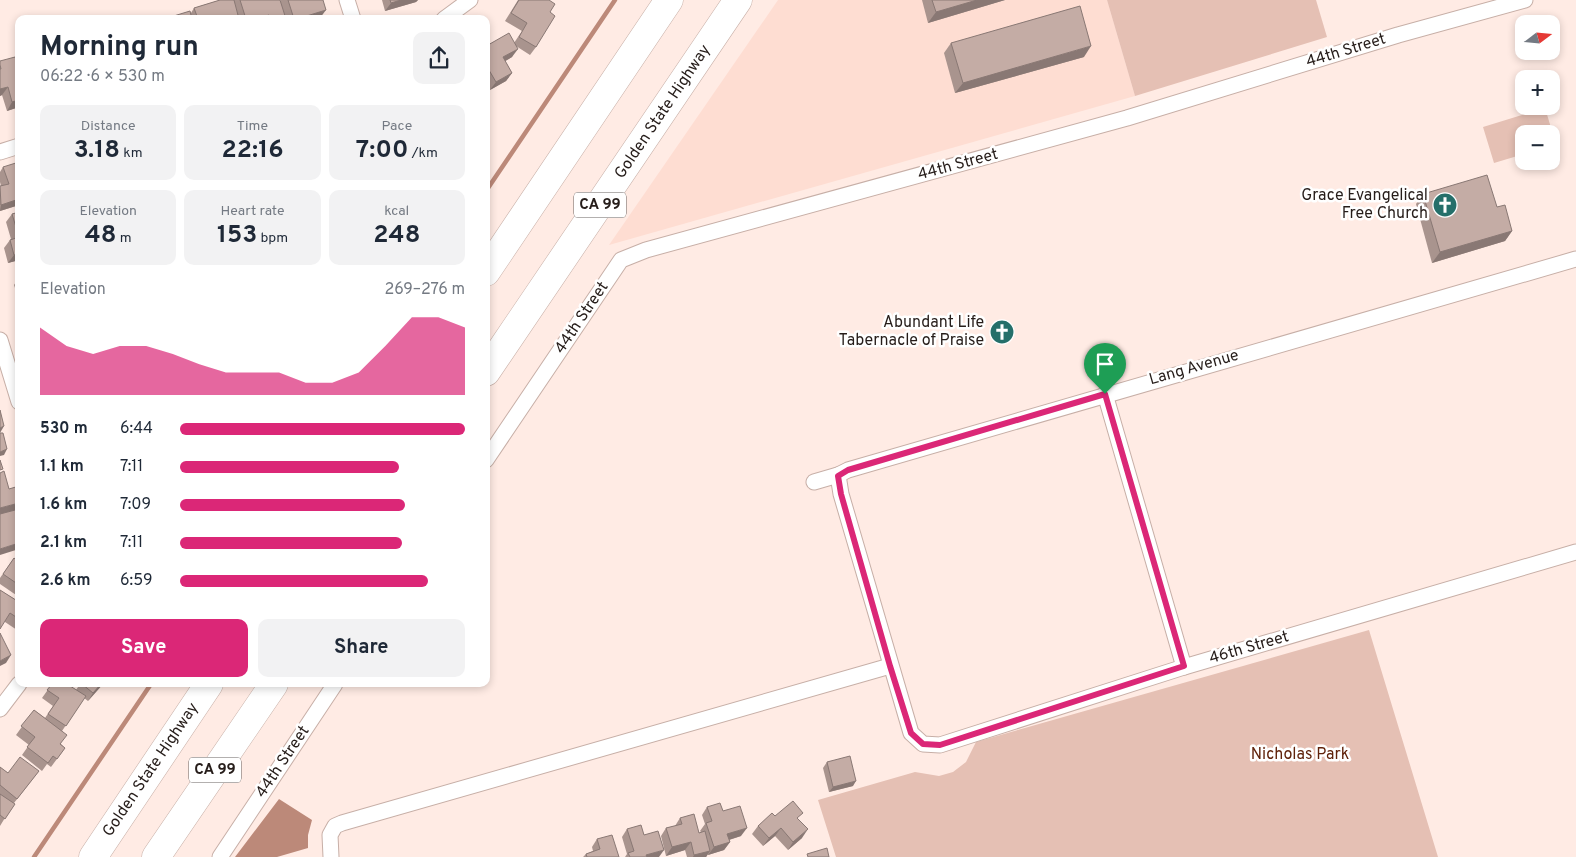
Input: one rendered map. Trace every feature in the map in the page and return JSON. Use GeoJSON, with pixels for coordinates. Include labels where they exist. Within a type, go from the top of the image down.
{"type":"FeatureCollection","features":[{"type":"Feature","properties":{"kind":"highway"},"geometry":{"type":"LineString","coordinates":[[490,266],[670,0]]}},
{"type":"Feature","properties":{"kind":"highway","name":"Golden State Highway"},"geometry":{"type":"LineString","coordinates":[[490,366],[738,0]]}},
{"type":"Feature","properties":{"kind":"highway","name":"Golden State Highway"},"geometry":{"type":"LineString","coordinates":[[93,857],[207,687]]}},
{"type":"Feature","properties":{"kind":"highway","name":"CA 99"},"geometry":{"type":"LineString","coordinates":[[156,857],[272,687]]}},
{"type":"Feature","properties":{"kind":"street"},"geometry":{"type":"LineString","coordinates":[[347,0],[352,15]]}},
{"type":"Feature","properties":{"kind":"street"},"geometry":{"type":"LineString","coordinates":[[449,15],[470,0]]}},
{"type":"Feature","properties":{"kind":"street","name":"44th Street"},"geometry":{"type":"LineString","coordinates":[[490,454],[621,260],[646,250],[1127,118],[1398,35],[1525,0]]}},
{"type":"Feature","properties":{"kind":"street"},"geometry":{"type":"LineString","coordinates":[[0,152],[15,147]]}},
{"type":"Feature","properties":{"kind":"street","name":"Lang Avenue"},"geometry":{"type":"LineString","coordinates":[[814,482],[838,476],[848,470],[1105,394],[1576,259]]}},
{"type":"Feature","properties":{"kind":"street"},"geometry":{"type":"LineString","coordinates":[[0,340],[15,389]]}},
{"type":"Feature","properties":{"kind":"street"},"geometry":{"type":"LineString","coordinates":[[1105,394],[1184,666]]}},
{"type":"Feature","properties":{"kind":"street"},"geometry":{"type":"LineString","coordinates":[[331,857],[330,835],[335,826],[342,823],[890,666],[841,494],[838,476]]}},
{"type":"Feature","properties":{"kind":"street","name":"46th Street"},"geometry":{"type":"LineString","coordinates":[[890,666],[911,733],[923,744],[940,745],[1184,666],[1576,552]]}},
{"type":"Feature","properties":{"kind":"street"},"geometry":{"type":"LineString","coordinates":[[0,709],[17,687]]}},
{"type":"Feature","properties":{"kind":"street","name":"44th Street"},"geometry":{"type":"LineString","coordinates":[[220,857],[333,687]]}},
{"type":"Feature","properties":{"kind":"shaded area"},"geometry":{"type":"Polygon","coordinates":[[[778,0],[1107,0],[1135,96],[609,245],[778,0]]]}},
{"type":"Feature","properties":{"kind":"shaded area"},"geometry":{"type":"Polygon","coordinates":[[[279,799],[312,820],[308,835],[308,848],[277,857],[235,857],[279,799]]]}},
{"type":"Feature","properties":{"kind":"green space"},"geometry":{"type":"Polygon","coordinates":[[[1107,0],[1316,0],[1327,37],[1135,96],[1107,0]]]}},
{"type":"Feature","properties":{"kind":"green space"},"geometry":{"type":"Polygon","coordinates":[[[1522,115],[1547,115],[1550,125],[1515,125],[1515,157],[1494,163],[1483,127],[1522,115]]]}},
{"type":"Feature","properties":{"kind":"green space","name":"Nicholas Park"},"geometry":{"type":"Polygon","coordinates":[[[1369,630],[1438,857],[836,857],[818,800],[915,772],[939,776],[953,772],[966,762],[976,742],[1369,630]]]}},
{"type":"Feature","properties":{"kind":"building"},"geometry":{"type":"Polygon","coordinates":[[[220,0],[234,0],[238,15],[197,15],[194,8],[220,0]]]}},
{"type":"Feature","properties":{"kind":"building"},"geometry":{"type":"Polygon","coordinates":[[[240,0],[280,0],[285,15],[269,15],[245,15],[240,0]]]}},
{"type":"Feature","properties":{"kind":"building"},"geometry":{"type":"Polygon","coordinates":[[[288,0],[323,0],[326,10],[310,15],[293,15],[288,0]]]}},
{"type":"Feature","properties":{"kind":"building"},"geometry":{"type":"Polygon","coordinates":[[[390,0],[401,0],[391,3],[390,0]]]}},
{"type":"Feature","properties":{"kind":"building"},"geometry":{"type":"Polygon","coordinates":[[[519,0],[549,0],[555,4],[550,12],[555,16],[536,47],[519,37],[527,23],[511,13],[519,0]]]}},
{"type":"Feature","properties":{"kind":"building"},"geometry":{"type":"Polygon","coordinates":[[[932,0],[977,0],[936,12],[932,0]]]}},
{"type":"Feature","properties":{"kind":"building"},"geometry":{"type":"Polygon","coordinates":[[[1080,6],[1091,46],[963,83],[951,43],[1080,6]]]}},
{"type":"Feature","properties":{"kind":"building"},"geometry":{"type":"Polygon","coordinates":[[[190,11],[191,15],[177,15],[190,11]]]}},
{"type":"Feature","properties":{"kind":"building"},"geometry":{"type":"Polygon","coordinates":[[[509,33],[518,49],[503,57],[512,73],[496,82],[490,72],[490,44],[509,33]]]}},
{"type":"Feature","properties":{"kind":"building"},"geometry":{"type":"Polygon","coordinates":[[[15,57],[15,101],[12,102],[8,87],[0,89],[0,61],[15,57]]]}},
{"type":"Feature","properties":{"kind":"building"},"geometry":{"type":"Polygon","coordinates":[[[15,163],[15,200],[1,205],[0,186],[9,184],[3,167],[15,163]]]}},
{"type":"Feature","properties":{"kind":"building"},"geometry":{"type":"Polygon","coordinates":[[[1487,175],[1497,207],[1505,205],[1512,231],[1440,252],[1423,194],[1487,175]]]}},
{"type":"Feature","properties":{"kind":"building"},"geometry":{"type":"Polygon","coordinates":[[[15,213],[15,224],[12,214],[15,213]]]}},
{"type":"Feature","properties":{"kind":"building"},"geometry":{"type":"Polygon","coordinates":[[[15,238],[15,255],[14,255],[10,240],[15,238]]]}},
{"type":"Feature","properties":{"kind":"building"},"geometry":{"type":"Polygon","coordinates":[[[0,410],[4,426],[0,428],[0,410]]]}},
{"type":"Feature","properties":{"kind":"building"},"geometry":{"type":"Polygon","coordinates":[[[0,433],[3,433],[7,449],[0,452],[0,433]]]}},
{"type":"Feature","properties":{"kind":"building"},"geometry":{"type":"Polygon","coordinates":[[[4,471],[9,489],[15,487],[15,504],[0,508],[0,473],[4,471]]]}},
{"type":"Feature","properties":{"kind":"building"},"geometry":{"type":"Polygon","coordinates":[[[15,510],[15,544],[0,549],[0,514],[15,510]]]}},
{"type":"Feature","properties":{"kind":"building"},"geometry":{"type":"Polygon","coordinates":[[[14,558],[15,582],[3,574],[14,558]]]}},
{"type":"Feature","properties":{"kind":"building"},"geometry":{"type":"Polygon","coordinates":[[[0,590],[15,599],[15,616],[10,613],[0,629],[0,590]]]}},
{"type":"Feature","properties":{"kind":"building"},"geometry":{"type":"Polygon","coordinates":[[[0,633],[11,655],[0,661],[0,633]]]}},
{"type":"Feature","properties":{"kind":"building"},"geometry":{"type":"Polygon","coordinates":[[[50,687],[72,687],[86,696],[66,726],[48,714],[59,698],[47,690],[50,687]]]}},
{"type":"Feature","properties":{"kind":"building"},"geometry":{"type":"Polygon","coordinates":[[[86,687],[98,687],[93,693],[86,687]]]}},
{"type":"Feature","properties":{"kind":"building"},"geometry":{"type":"Polygon","coordinates":[[[34,710],[67,735],[60,744],[65,748],[57,759],[53,756],[48,763],[27,747],[35,737],[21,726],[34,710]]]}},
{"type":"Feature","properties":{"kind":"building"},"geometry":{"type":"Polygon","coordinates":[[[850,756],[856,781],[833,787],[827,762],[850,756]]]}},
{"type":"Feature","properties":{"kind":"building"},"geometry":{"type":"Polygon","coordinates":[[[20,757],[39,771],[17,799],[0,785],[0,767],[8,773],[20,757]]]}},
{"type":"Feature","properties":{"kind":"building"},"geometry":{"type":"Polygon","coordinates":[[[0,794],[15,804],[5,819],[0,815],[0,794]]]}},
{"type":"Feature","properties":{"kind":"building"},"geometry":{"type":"Polygon","coordinates":[[[793,801],[803,813],[797,818],[808,829],[793,842],[781,828],[769,838],[758,826],[772,813],[775,816],[793,801]]]}},
{"type":"Feature","properties":{"kind":"building"},"geometry":{"type":"Polygon","coordinates":[[[720,803],[723,811],[740,806],[747,828],[727,834],[730,842],[714,847],[706,823],[712,821],[707,807],[720,803]]]}},
{"type":"Feature","properties":{"kind":"building"},"geometry":{"type":"Polygon","coordinates":[[[694,814],[699,833],[705,831],[710,851],[694,855],[691,842],[672,847],[666,828],[682,824],[680,818],[694,814]]]}},
{"type":"Feature","properties":{"kind":"building"},"geometry":{"type":"Polygon","coordinates":[[[641,825],[644,835],[658,831],[664,850],[646,855],[647,857],[630,857],[628,853],[634,851],[627,829],[641,825]]]}},
{"type":"Feature","properties":{"kind":"building"},"geometry":{"type":"Polygon","coordinates":[[[612,835],[619,857],[587,857],[586,854],[600,849],[597,839],[612,835]]]}},
{"type":"Feature","properties":{"kind":"building"},"geometry":{"type":"Polygon","coordinates":[[[827,848],[829,857],[808,857],[807,854],[827,848]]]}},
{"type":"Feature","properties":{"kind":"waterway"},"geometry":{"type":"LineString","coordinates":[[490,185],[615,0]]}},
{"type":"Feature","properties":{"kind":"waterway"},"geometry":{"type":"LineString","coordinates":[[34,857],[149,687]]}},
{"type":"Feature","properties":{"kind":"place","name":"Grace Evangelical Free Church"},"geometry":{"type":"Point","coordinates":[1445,205]}},
{"type":"Feature","properties":{"kind":"place","name":"Abundant Life Tabernacle of Praise"},"geometry":{"type":"Point","coordinates":[1002,332]}},
{"type":"Feature","properties":{"kind":"route"},"geometry":{"type":"LineString","coordinates":[[1105,394],[1184,666],[940,745],[923,744],[911,733],[841,494],[838,476],[848,470],[1105,394]]}}]}
